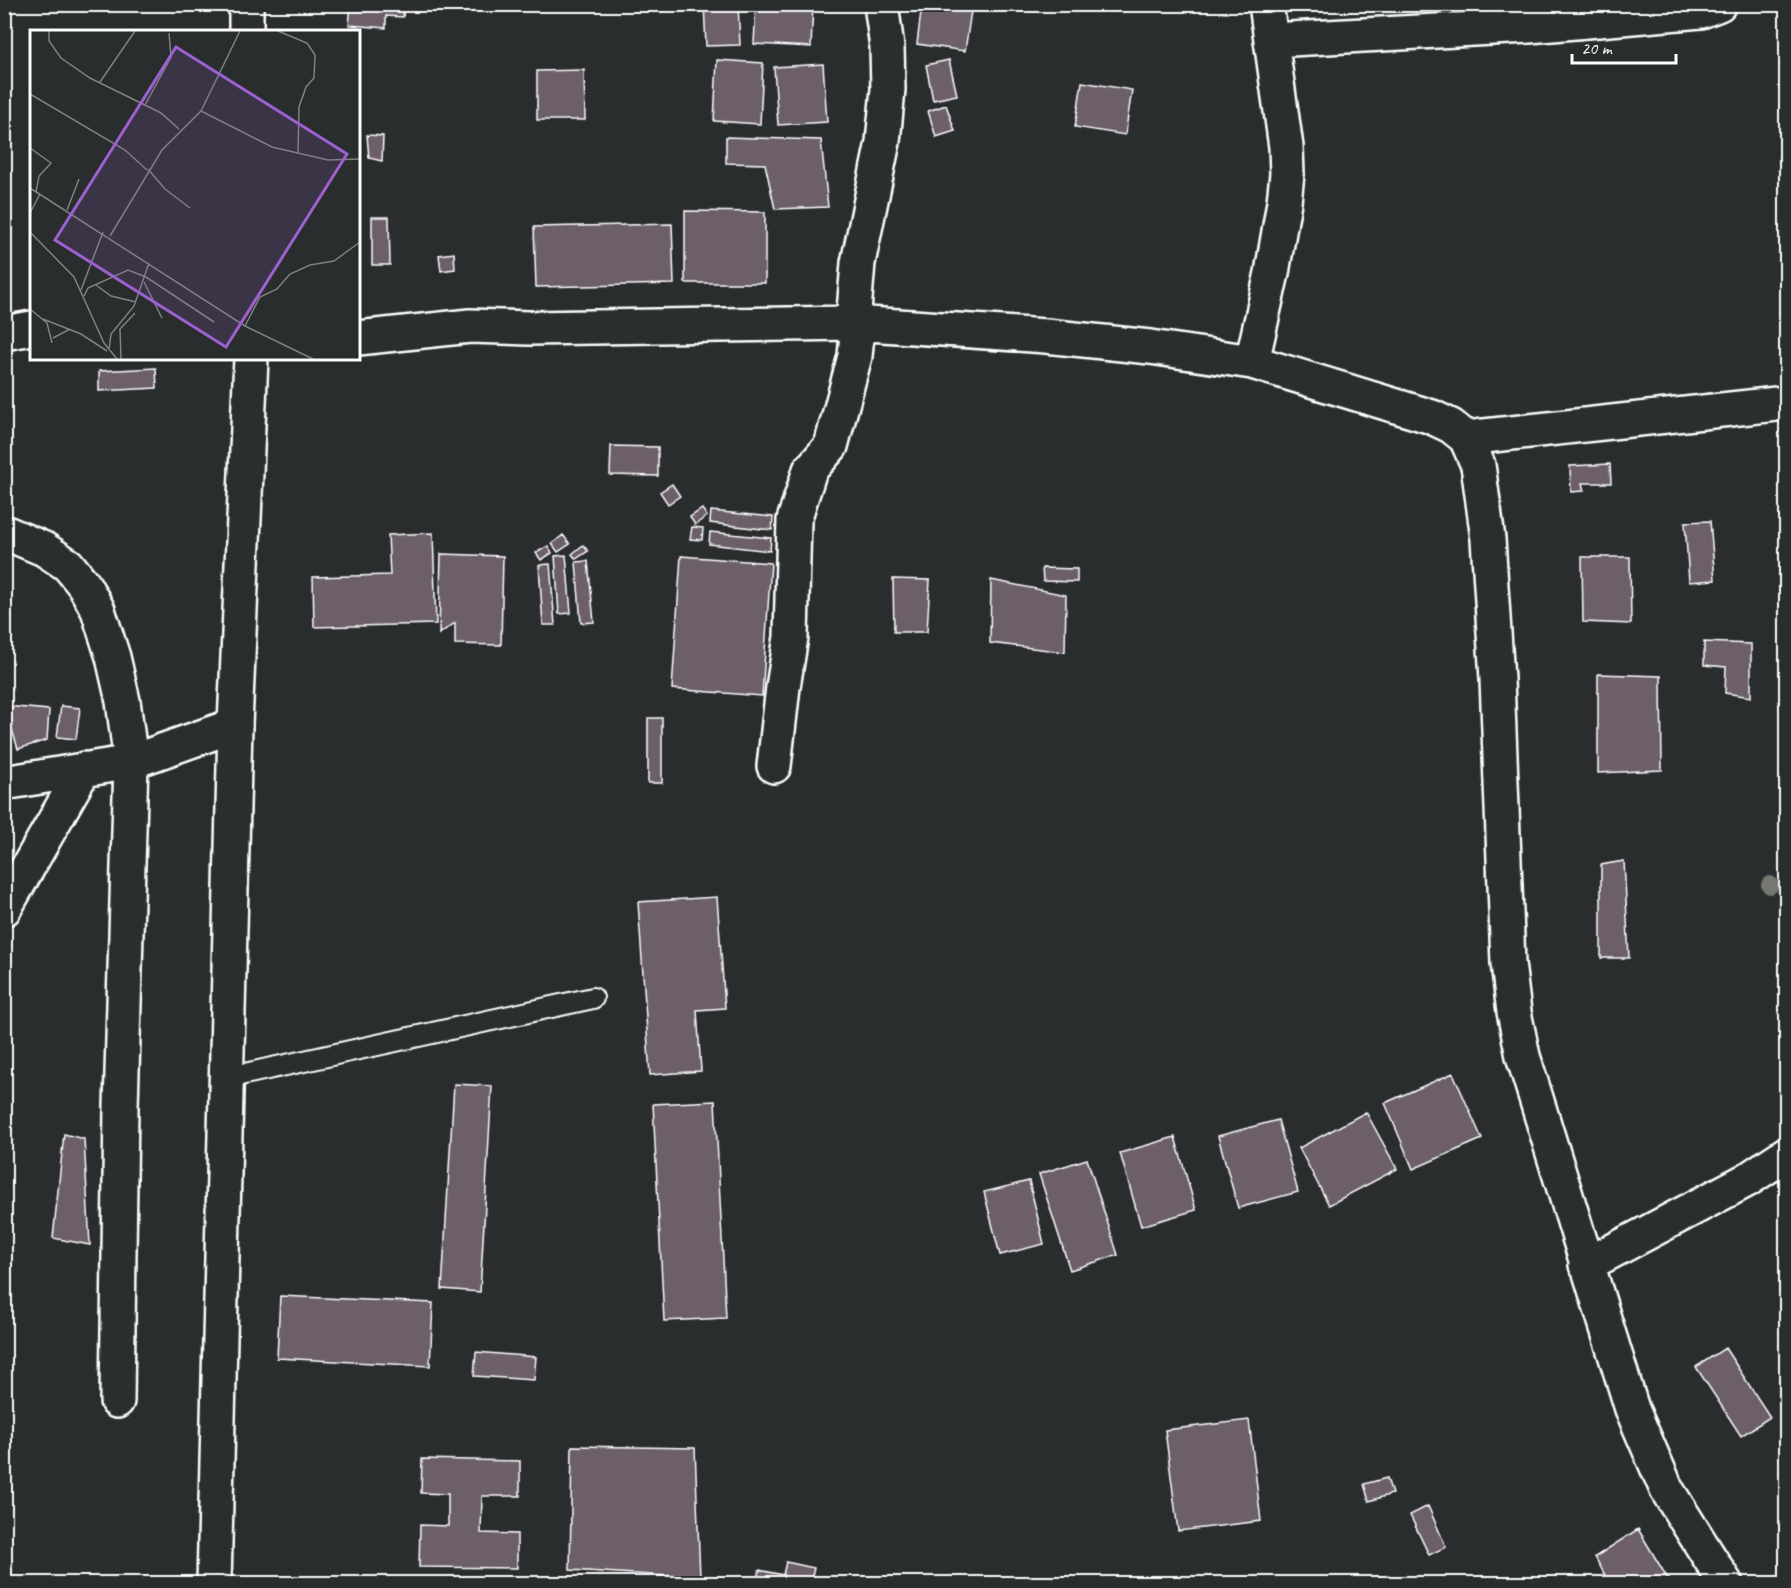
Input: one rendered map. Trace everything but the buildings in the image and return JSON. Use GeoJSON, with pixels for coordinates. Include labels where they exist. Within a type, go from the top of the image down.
{"type":"FeatureCollection","features":[{"type":"Feature","properties":{"kind":"street"},"geometry":{"type":"LineString","coordinates":[[246,4],[246,30]]}},
{"type":"Feature","properties":{"kind":"street"},"geometry":{"type":"LineString","coordinates":[[774,766],[791,637],[794,520],[810,470],[831,446],[855,356],[858,263],[883,142],[888,89],[887,47],[881,4]]}},
{"type":"Feature","properties":{"kind":"street"},"geometry":{"type":"LineString","coordinates":[[1252,362],[1272,273],[1287,174],[1286,147],[1266,4]]}},
{"type":"Feature","properties":{"kind":"street"},"geometry":{"type":"LineString","coordinates":[[1272,40],[1528,26],[1701,11],[1719,4]]}},
{"type":"Feature","properties":{"kind":"street"},"geometry":{"type":"LineString","coordinates":[[360,338],[470,326],[529,328],[855,323],[1046,336],[1150,347],[1252,362],[1432,417],[1451,426],[1466,438],[1478,465],[1488,539],[1497,679],[1507,942],[1514,1012],[1523,1056],[1632,1409],[1667,1490],[1726,1584]]}},
{"type":"Feature","properties":{"kind":"street"},"geometry":{"type":"LineString","coordinates":[[4,333],[30,328]]}},
{"type":"Feature","properties":{"kind":"street"},"geometry":{"type":"LineString","coordinates":[[214,1584],[235,725],[251,360]]}},
{"type":"Feature","properties":{"kind":"street"},"geometry":{"type":"LineString","coordinates":[[1466,438],[1786,403]]}},
{"type":"Feature","properties":{"kind":"street"},"geometry":{"type":"LineString","coordinates":[[4,532],[44,549],[68,565],[84,585],[98,610],[113,657],[123,701],[131,762],[121,1107],[117,1401]]}},
{"type":"Feature","properties":{"kind":"street"},"geometry":{"type":"LineString","coordinates":[[4,783],[131,762],[235,725]]}},
{"type":"Feature","properties":{"kind":"street"},"geometry":{"type":"LineString","coordinates":[[4,909],[84,769]]}},
{"type":"Feature","properties":{"kind":"street"},"geometry":{"type":"LineString","coordinates":[[4,797],[52,774]]}},
{"type":"Feature","properties":{"kind":"street"},"geometry":{"type":"LineString","coordinates":[[1586,1265],[1747,1180],[1786,1154]]}},
{"type":"Feature","properties":{"kind":"lane"},"geometry":{"type":"LineString","coordinates":[[226,1078],[593,998]]}}]}
